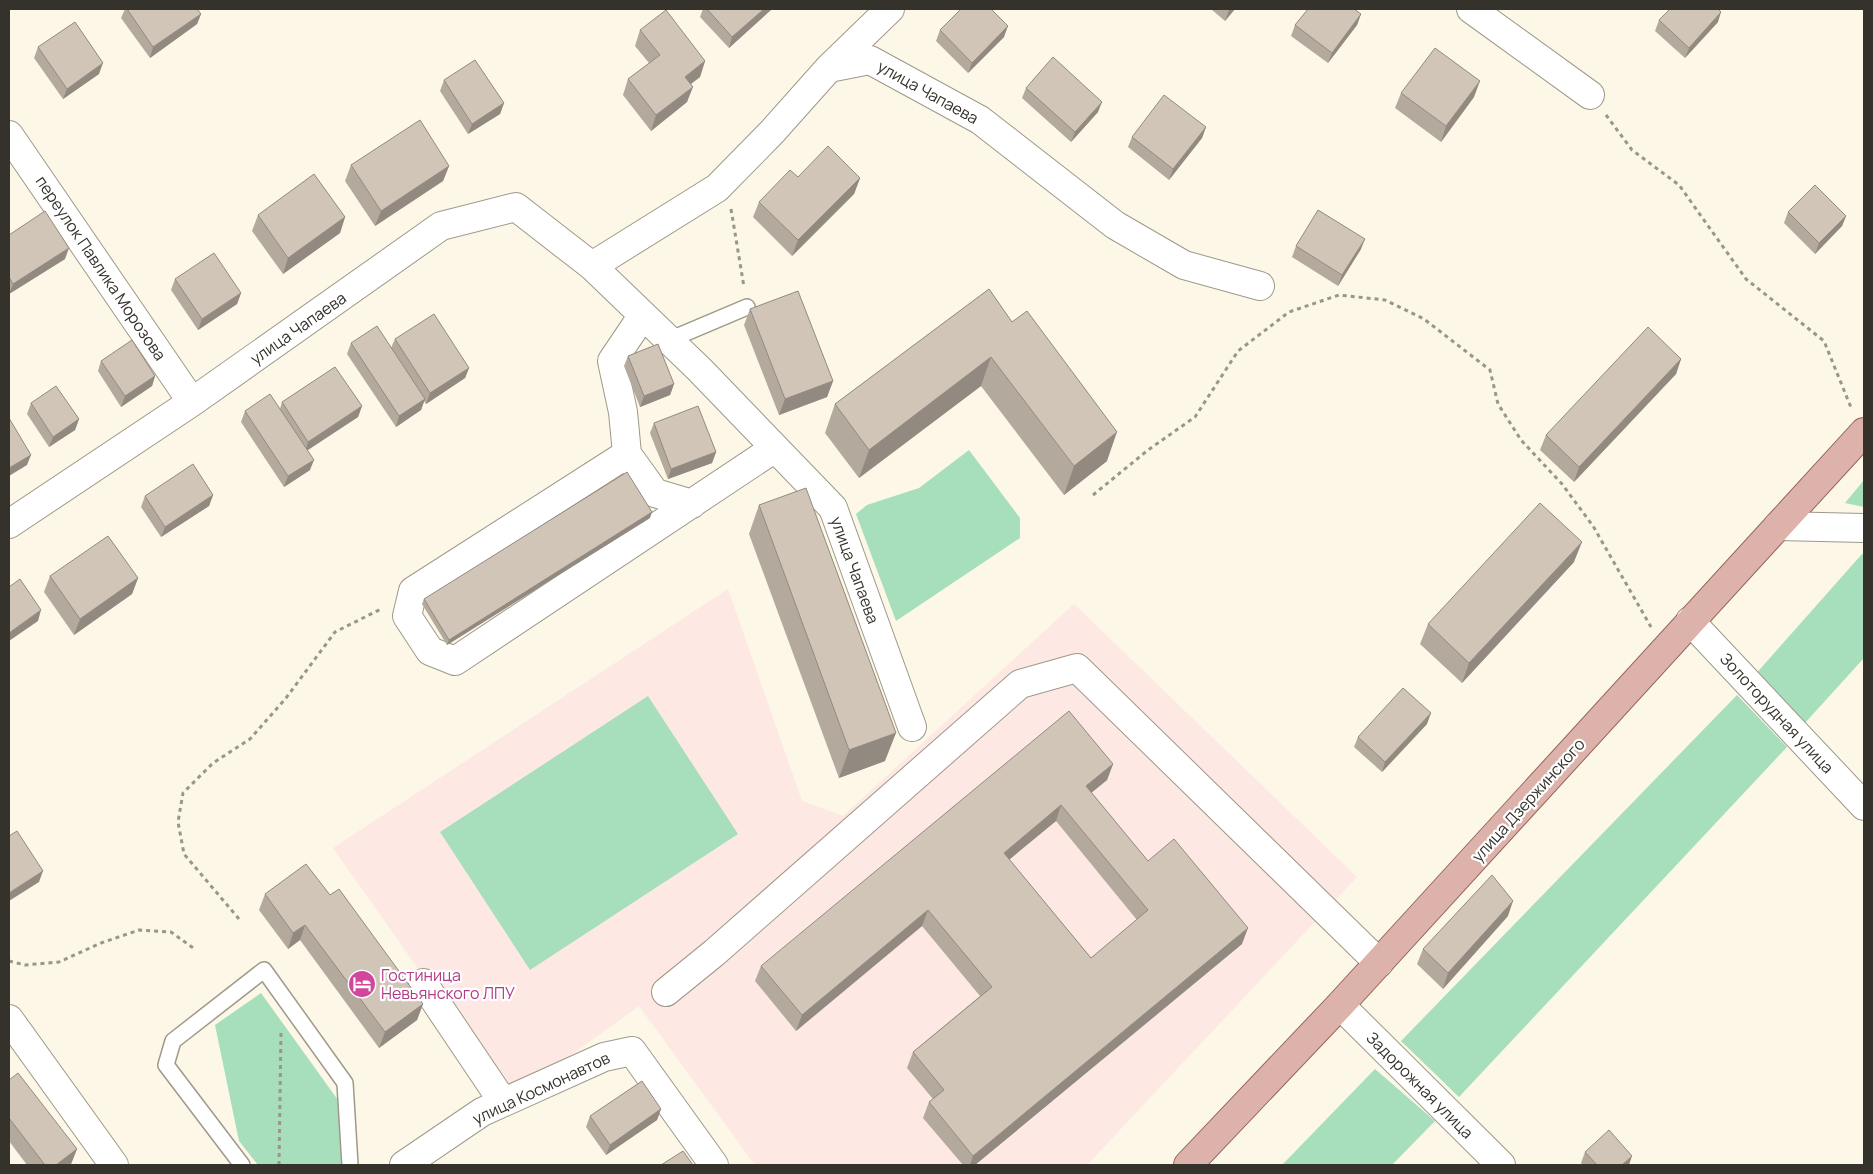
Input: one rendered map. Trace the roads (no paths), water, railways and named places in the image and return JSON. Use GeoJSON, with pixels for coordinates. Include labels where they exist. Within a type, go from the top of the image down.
{"type":"FeatureCollection","features":[{"type":"Feature","properties":{"kind":"main road","name":"улица Дзержинского"},"geometry":{"type":"LineString","coordinates":[[1188,1165],[1379,963],[1863,433]]}},
{"type":"Feature","properties":{"kind":"street"},"geometry":{"type":"LineString","coordinates":[[592,266],[717,188],[772,132],[829,68],[890,9]]}},
{"type":"Feature","properties":{"kind":"street"},"geometry":{"type":"LineString","coordinates":[[1471,9],[1590,95]]}},
{"type":"Feature","properties":{"kind":"street","name":"улица Чапаева"},"geometry":{"type":"LineString","coordinates":[[829,68],[870,60],[980,120],[1115,225],[1158,250],[1184,265],[1260,286]]}},
{"type":"Feature","properties":{"kind":"street","name":"переулок Павлика Морозова"},"geometry":{"type":"LineString","coordinates":[[9,135],[192,402]]}},
{"type":"Feature","properties":{"kind":"street","name":"улица Чапаева"},"geometry":{"type":"LineString","coordinates":[[9,524],[192,402],[441,226],[516,207],[592,266],[668,340],[833,508],[912,727]]}},
{"type":"Feature","properties":{"kind":"street"},"geometry":{"type":"LineString","coordinates":[[643,315],[612,361],[623,412],[627,454],[655,493],[692,504]]}},
{"type":"Feature","properties":{"kind":"street"},"geometry":{"type":"LineString","coordinates":[[627,454],[413,591],[407,616],[430,651],[455,661],[775,448]]}},
{"type":"Feature","properties":{"kind":"street"},"geometry":{"type":"LineString","coordinates":[[1778,526],[1864,528]]}},
{"type":"Feature","properties":{"kind":"street","name":"Золоторудная улица"},"geometry":{"type":"LineString","coordinates":[[1690,621],[1864,806]]}},
{"type":"Feature","properties":{"kind":"street"},"geometry":{"type":"LineString","coordinates":[[666,992],[714,953],[1020,684],[1077,668],[1379,963]]}},
{"type":"Feature","properties":{"kind":"street"},"geometry":{"type":"LineString","coordinates":[[423,983],[503,1102]]}},
{"type":"Feature","properties":{"kind":"street","name":"Задорожная улица"},"geometry":{"type":"LineString","coordinates":[[1340,1005],[1501,1165]]}},
{"type":"Feature","properties":{"kind":"street"},"geometry":{"type":"LineString","coordinates":[[9,1020],[114,1165]]}},
{"type":"Feature","properties":{"kind":"street","name":"улица Космонавтов"},"geometry":{"type":"LineString","coordinates":[[404,1165],[482,1112],[604,1057],[632,1051],[714,1165]]}},
{"type":"Feature","properties":{"kind":"lane"},"geometry":{"type":"LineString","coordinates":[[668,340],[747,307]]}},
{"type":"Feature","properties":{"kind":"lane"},"geometry":{"type":"LineString","coordinates":[[242,1165],[166,1065],[173,1041],[264,970],[345,1083],[350,1165]]}},
{"type":"Feature","properties":{"kind":"place","name":"Гостиница Невьянского ЛПУ"},"geometry":{"type":"Point","coordinates":[362,984]}}]}
